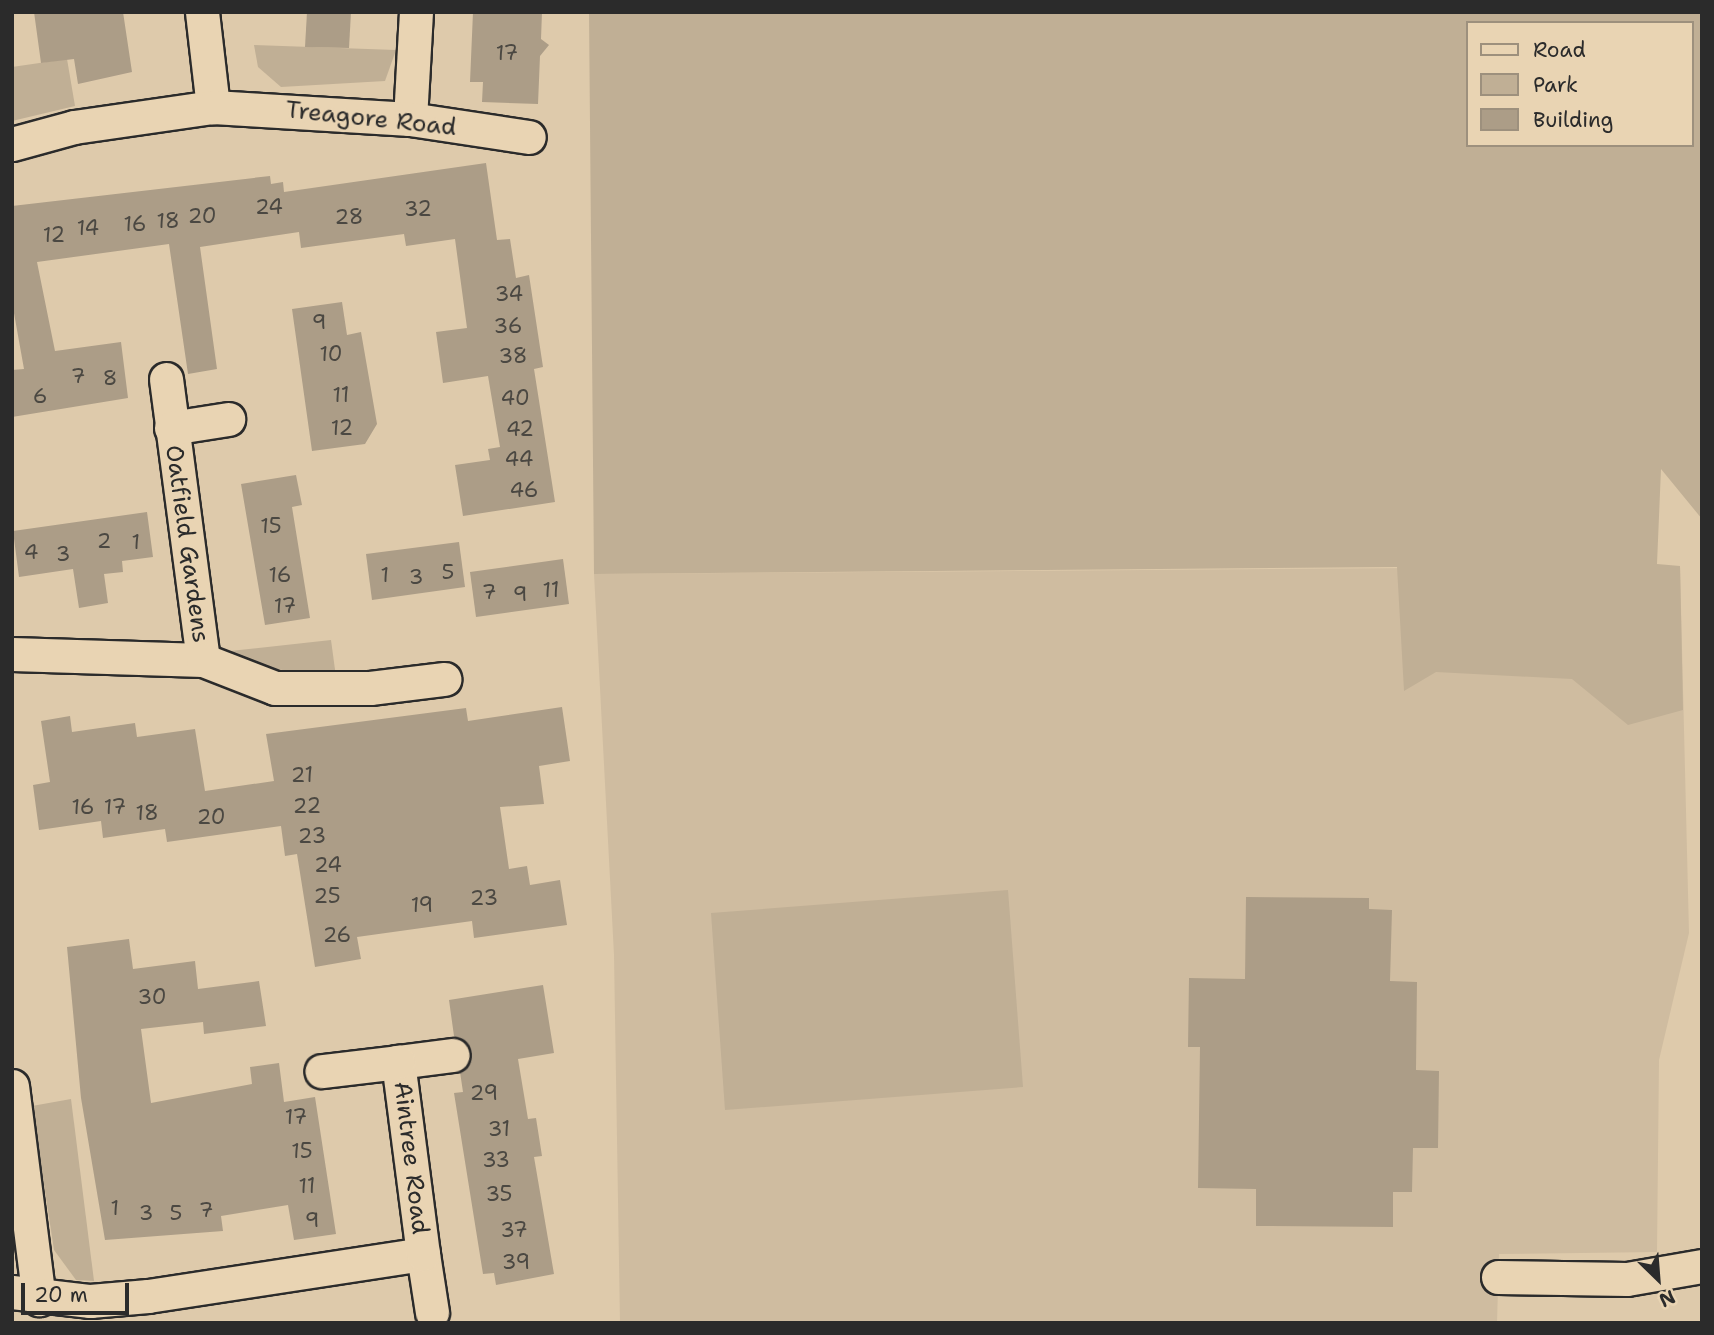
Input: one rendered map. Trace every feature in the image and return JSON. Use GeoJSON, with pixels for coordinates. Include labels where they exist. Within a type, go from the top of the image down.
{"type":"FeatureCollection","features":[{"type":"Feature","properties":{"kind":"street"},"geometry":{"type":"LineString","coordinates":[[202,12],[213,107]]}},
{"type":"Feature","properties":{"kind":"street"},"geometry":{"type":"LineString","coordinates":[[410,119],[416,12]]}},
{"type":"Feature","properties":{"kind":"street","name":"Treagore Road"},"geometry":{"type":"LineString","coordinates":[[12,144],[74,127],[213,107],[410,119],[529,137]]}},
{"type":"Feature","properties":{"kind":"street","name":"Oatfield Gardens"},"geometry":{"type":"LineString","coordinates":[[166,379],[203,660]]}},
{"type":"Feature","properties":{"kind":"street","name":"Oatfield Gardens"},"geometry":{"type":"LineString","coordinates":[[171,428],[228,419]]}},
{"type":"Feature","properties":{"kind":"street"},"geometry":{"type":"LineString","coordinates":[[12,654],[203,660],[275,688],[370,688],[444,679]]}},
{"type":"Feature","properties":{"kind":"street","name":"Aintree Road"},"geometry":{"type":"LineString","coordinates":[[322,1071],[453,1055]]}},
{"type":"Feature","properties":{"kind":"street","name":"Aintree Road"},"geometry":{"type":"LineString","coordinates":[[398,1062],[432,1312]]}},
{"type":"Feature","properties":{"kind":"street"},"geometry":{"type":"LineString","coordinates":[[12,1086],[26,1295]]}},
{"type":"Feature","properties":{"kind":"street","name":"Aintree Road"},"geometry":{"type":"LineString","coordinates":[[26,1295],[148,1296],[423,1254]]}},
{"type":"Feature","properties":{"kind":"street"},"geometry":{"type":"LineString","coordinates":[[1498,1277],[1627,1279],[1702,1266]]}},
{"type":"Feature","properties":{"kind":"shaded area"},"geometry":{"type":"Polygon","coordinates":[[[1680,566],[1689,933],[1659,1060],[1657,1252],[1499,1254],[1497,1323],[620,1323],[614,955],[594,574],[1680,566]]]}},
{"type":"Feature","properties":{"kind":"green space"},"geometry":{"type":"Polygon","coordinates":[[[589,12],[1702,12],[1702,519],[1661,469],[1657,564],[1680,566],[1683,710],[1628,725],[1572,679],[1436,672],[1404,691],[1397,567],[594,574],[589,12]]]}},
{"type":"Feature","properties":{"kind":"green space"},"geometry":{"type":"Polygon","coordinates":[[[254,45],[396,50],[385,81],[281,87],[258,67],[254,45]]]}},
{"type":"Feature","properties":{"kind":"green space"},"geometry":{"type":"Polygon","coordinates":[[[67,59],[75,106],[12,121],[12,67],[67,59]]]}},
{"type":"Feature","properties":{"kind":"green space"},"geometry":{"type":"Polygon","coordinates":[[[331,640],[336,677],[260,667],[230,651],[331,640]]]}},
{"type":"Feature","properties":{"kind":"green space"},"geometry":{"type":"Polygon","coordinates":[[[1008,890],[1023,1087],[725,1110],[711,913],[1008,890]]]}},
{"type":"Feature","properties":{"kind":"green space"},"geometry":{"type":"Polygon","coordinates":[[[71,1099],[94,1281],[76,1280],[54,1250],[32,1106],[71,1099]]]}},
{"type":"Feature","properties":{"kind":"building"},"geometry":{"type":"Polygon","coordinates":[[[34,12],[123,12],[132,72],[78,84],[74,59],[41,63],[34,12]]]}},
{"type":"Feature","properties":{"kind":"building"},"geometry":{"type":"Polygon","coordinates":[[[307,12],[351,12],[349,48],[305,47],[307,12]]]}},
{"type":"Feature","properties":{"kind":"building"},"geometry":{"type":"Polygon","coordinates":[[[473,12],[542,12],[541,39],[549,45],[540,56],[538,104],[482,102],[483,82],[470,82],[473,12]]]}},
{"type":"Feature","properties":{"kind":"building"},"geometry":{"type":"Polygon","coordinates":[[[486,163],[497,240],[510,239],[516,278],[529,275],[543,367],[534,369],[555,502],[463,516],[455,465],[490,460],[488,449],[500,447],[488,376],[443,383],[436,332],[467,328],[455,239],[406,246],[404,234],[301,248],[299,232],[200,247],[217,369],[188,374],[169,244],[37,262],[55,351],[121,342],[128,398],[12,417],[12,370],[24,369],[12,302],[12,206],[270,176],[271,184],[283,182],[284,192],[486,163]]]}},
{"type":"Feature","properties":{"kind":"building"},"geometry":{"type":"Polygon","coordinates":[[[342,302],[347,335],[361,332],[377,424],[365,444],[312,451],[292,309],[342,302]]]}},
{"type":"Feature","properties":{"kind":"building"},"geometry":{"type":"Polygon","coordinates":[[[296,475],[302,505],[292,507],[310,618],[265,625],[241,484],[296,475]]]}},
{"type":"Feature","properties":{"kind":"building"},"geometry":{"type":"Polygon","coordinates":[[[147,512],[153,557],[122,561],[123,572],[104,574],[108,603],[79,608],[73,569],[19,577],[13,531],[147,512]]]}},
{"type":"Feature","properties":{"kind":"building"},"geometry":{"type":"Polygon","coordinates":[[[459,542],[465,587],[372,600],[366,554],[459,542]]]}},
{"type":"Feature","properties":{"kind":"building"},"geometry":{"type":"Polygon","coordinates":[[[563,559],[569,604],[476,617],[470,572],[563,559]]]}},
{"type":"Feature","properties":{"kind":"building"},"geometry":{"type":"Polygon","coordinates":[[[562,707],[570,761],[539,766],[544,804],[500,807],[509,869],[527,866],[530,885],[560,880],[567,925],[474,938],[472,921],[357,937],[361,959],[315,967],[297,854],[285,856],[281,826],[167,842],[165,829],[103,838],[101,821],[39,830],[33,785],[50,782],[41,721],[70,716],[72,732],[135,723],[137,737],[195,729],[205,791],[274,781],[266,734],[466,708],[468,721],[562,707]]]}},
{"type":"Feature","properties":{"kind":"building"},"geometry":{"type":"Polygon","coordinates":[[[1246,897],[1369,898],[1369,909],[1392,910],[1390,981],[1417,982],[1416,1070],[1439,1071],[1438,1148],[1413,1148],[1412,1192],[1393,1192],[1393,1227],[1256,1226],[1256,1189],[1198,1188],[1200,1047],[1188,1047],[1189,978],[1245,979],[1246,897]]]}},
{"type":"Feature","properties":{"kind":"building"},"geometry":{"type":"Polygon","coordinates":[[[129,939],[133,969],[195,961],[198,989],[259,981],[266,1026],[204,1034],[203,1022],[141,1029],[151,1103],[252,1084],[250,1067],[279,1063],[284,1102],[315,1097],[336,1234],[294,1240],[288,1205],[221,1216],[223,1231],[105,1240],[81,1098],[67,947],[129,939]]]}},
{"type":"Feature","properties":{"kind":"building"},"geometry":{"type":"Polygon","coordinates":[[[543,985],[554,1053],[518,1059],[528,1119],[536,1118],[542,1156],[534,1157],[554,1274],[496,1285],[494,1273],[483,1274],[454,1093],[463,1092],[460,1072],[472,1052],[454,1036],[449,1000],[543,985]]]}}]}
